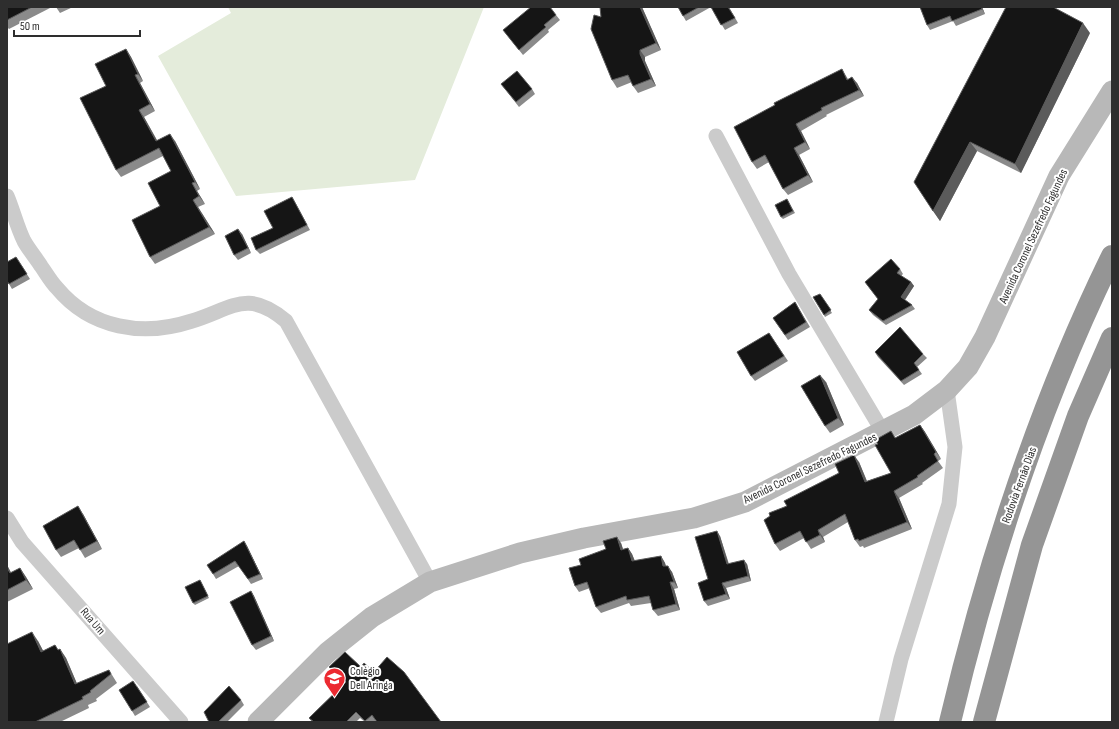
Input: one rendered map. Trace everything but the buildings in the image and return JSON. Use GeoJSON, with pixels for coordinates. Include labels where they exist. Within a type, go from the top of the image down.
{"type":"FeatureCollection","features":[{"type":"Feature","properties":{"kind":"highway","name":"Rodovia Fernão Dias"},"geometry":{"type":"LineString","coordinates":[[950,722],[962,672],[1000,537],[1048,406],[1089,303],[1112,256]]}},
{"type":"Feature","properties":{"kind":"highway"},"geometry":{"type":"LineString","coordinates":[[984,722],[1032,546],[1078,416],[1112,338]]}},
{"type":"Feature","properties":{"kind":"main road","name":"Avenida Coronel Sezefredo Fagundes"},"geometry":{"type":"LineString","coordinates":[[258,722],[328,652],[372,617],[430,582],[520,553],[584,538],[694,518],[745,502],[914,415],[947,390],[968,367],[985,337],[1059,176],[1112,91]]}},
{"type":"Feature","properties":{"kind":"street"},"geometry":{"type":"LineString","coordinates":[[716,136],[789,274],[882,432]]}},
{"type":"Feature","properties":{"kind":"street"},"geometry":{"type":"LineString","coordinates":[[7,196],[24,241],[56,288],[71,302],[108,324],[128,329],[144,330],[170,327],[197,320],[234,304],[250,302],[260,304],[275,311],[286,321],[430,582]]}},
{"type":"Feature","properties":{"kind":"street"},"geometry":{"type":"LineString","coordinates":[[886,722],[901,659],[949,504],[955,447],[947,390]]}},
{"type":"Feature","properties":{"kind":"street","name":"Rua Um"},"geometry":{"type":"LineString","coordinates":[[7,518],[22,542],[181,722]]}},
{"type":"Feature","properties":{"kind":"green space"},"geometry":{"type":"Polygon","coordinates":[[[228,7],[484,7],[415,180],[236,196],[158,56],[231,13],[228,7]]]}},
{"type":"Feature","properties":{"kind":"place","name":"Colégio Dell Aringa"},"geometry":{"type":"Point","coordinates":[335,698]}}]}
